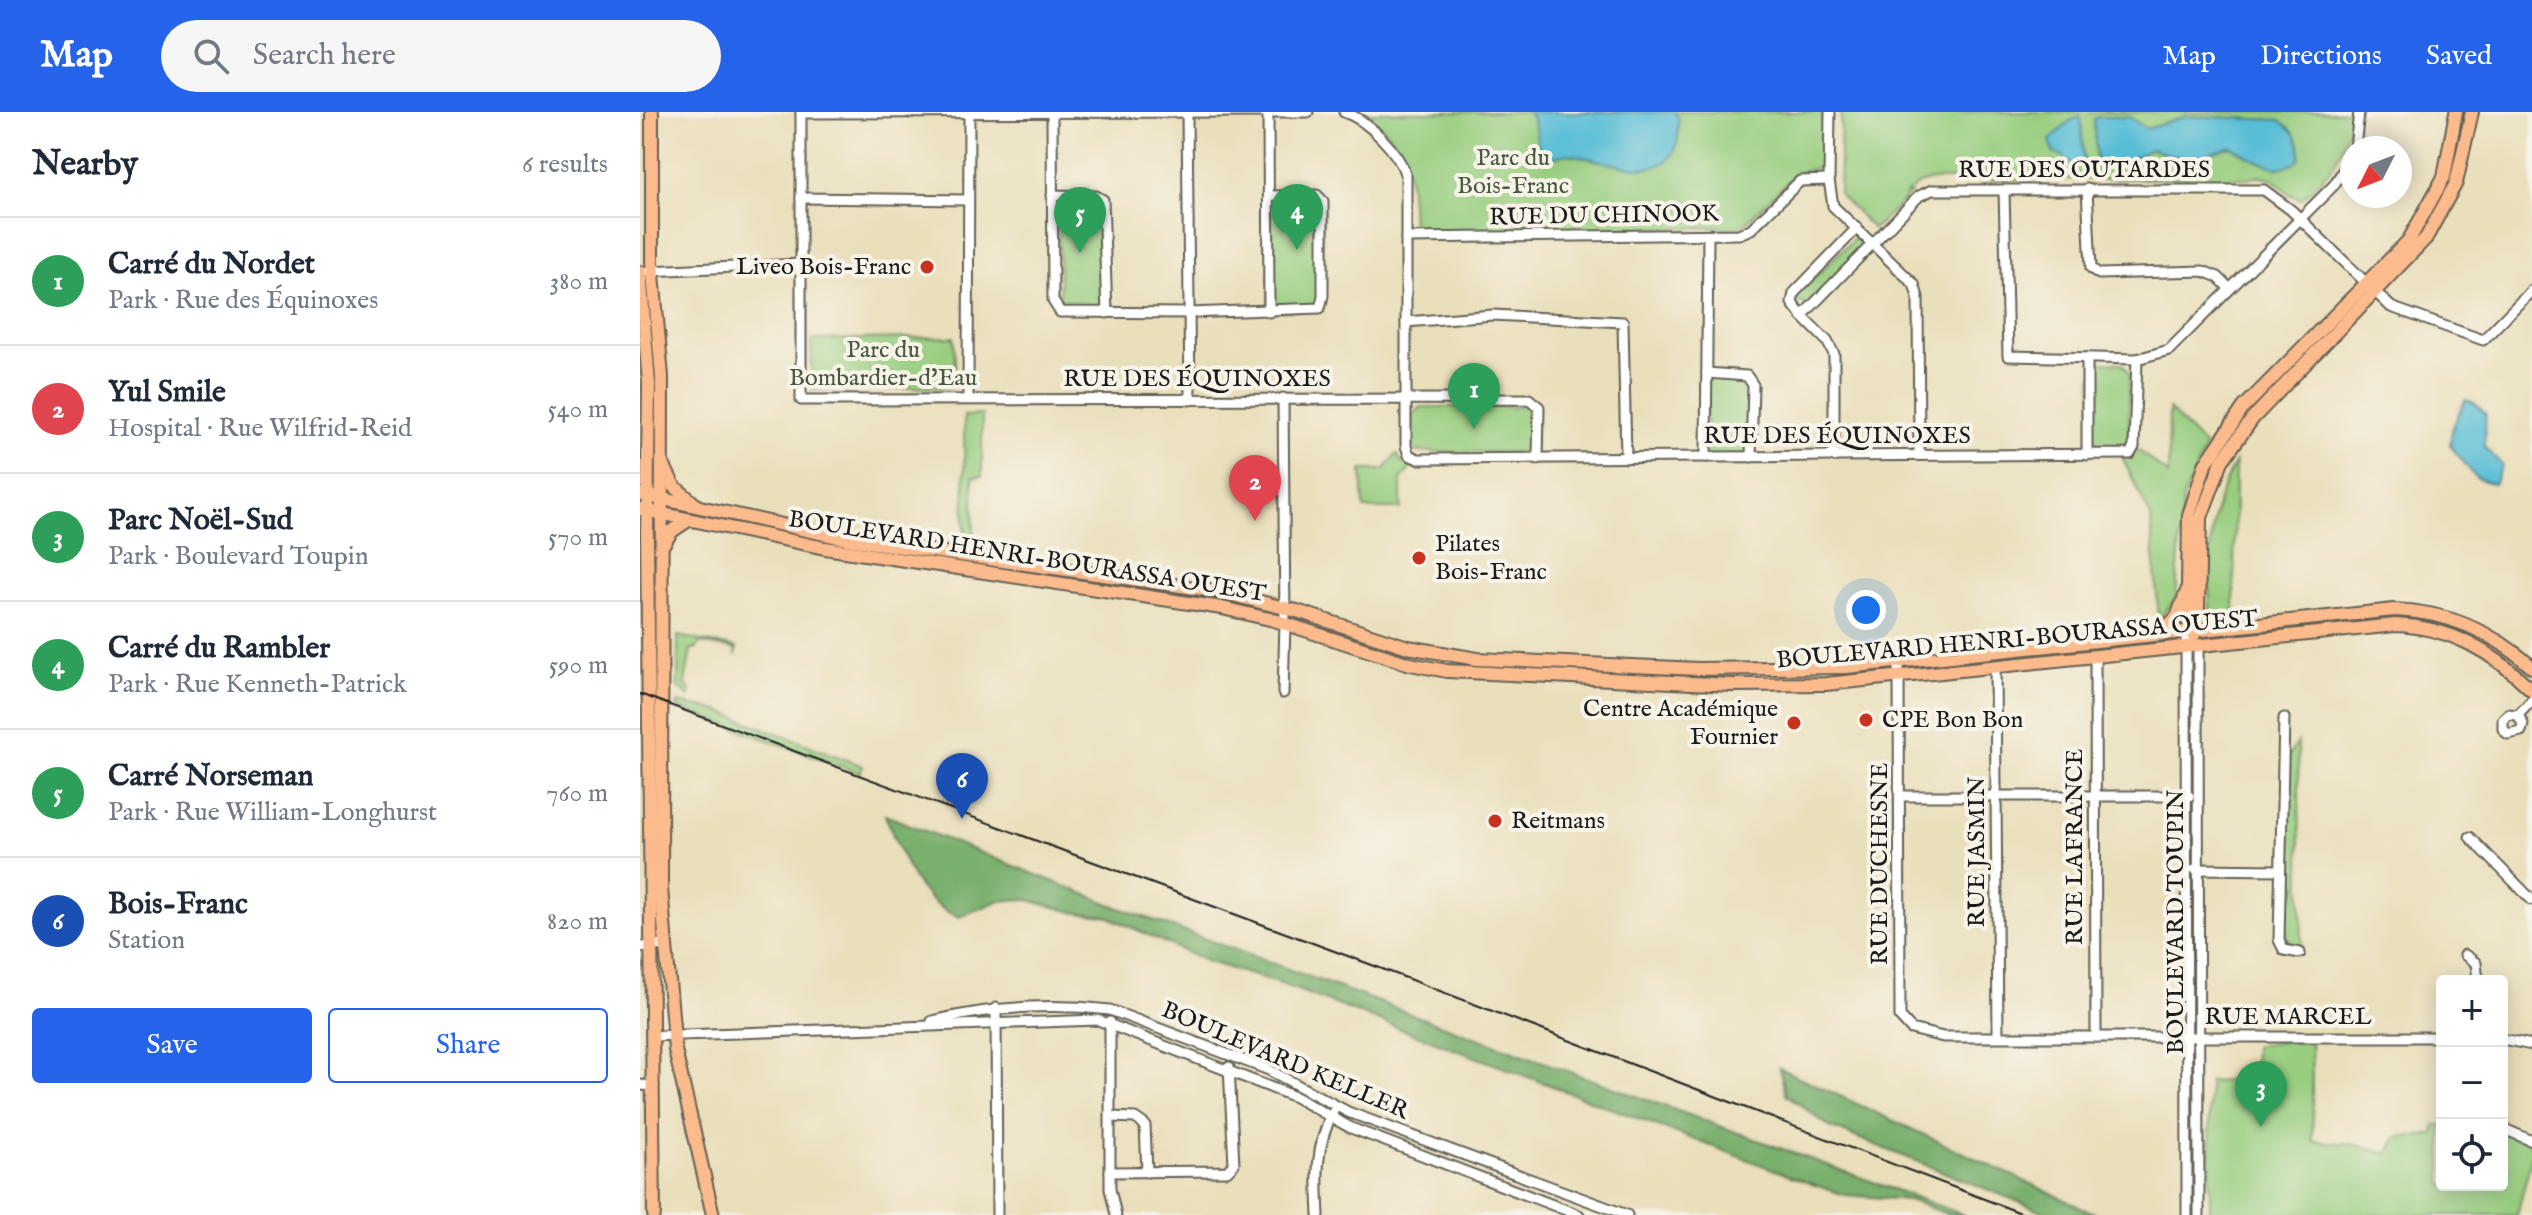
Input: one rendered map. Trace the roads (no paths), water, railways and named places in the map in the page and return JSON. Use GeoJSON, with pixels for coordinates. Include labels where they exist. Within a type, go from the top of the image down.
{"type":"FeatureCollection","features":[{"type":"Feature","properties":{"kind":"main road"},"geometry":{"type":"LineString","coordinates":[[652,112],[644,271],[649,384],[644,472],[649,511],[644,535],[655,693],[661,888],[673,1036],[713,1215]]}},
{"type":"Feature","properties":{"kind":"main road"},"geometry":{"type":"LineString","coordinates":[[2192,630],[2199,526],[2218,468],[2247,424],[2405,246],[2434,200],[2450,158],[2456,112]]}},
{"type":"Feature","properties":{"kind":"main road"},"geometry":{"type":"LineString","coordinates":[[2192,630],[2188,587],[2190,508],[2198,479],[2213,449],[2244,407],[2370,289],[2414,253],[2447,206],[2462,168],[2472,112]]}},
{"type":"Feature","properties":{"kind":"main road"},"geometry":{"type":"LineString","coordinates":[[644,271],[662,370],[661,460],[649,496]]}},
{"type":"Feature","properties":{"kind":"main road"},"geometry":{"type":"LineString","coordinates":[[661,460],[674,486],[697,506]]}},
{"type":"Feature","properties":{"kind":"main road","name":"BOULEVARD HENRI-BOURASSA OUEST"},"geometry":{"type":"LineString","coordinates":[[649,496],[847,539],[1185,585],[1285,607],[1402,646],[1462,657],[1741,670],[1899,662],[2192,630],[2410,611],[2476,627],[2503,643],[2532,667]]}},
{"type":"Feature","properties":{"kind":"main road"},"geometry":{"type":"LineString","coordinates":[[649,511],[660,549],[645,946],[653,1036],[654,1215]]}},
{"type":"Feature","properties":{"kind":"main road","name":"BOULEVARD HENRI-BOURASSA OUEST"},"geometry":{"type":"LineString","coordinates":[[649,511],[852,552],[1166,597],[1285,623],[1410,664],[1469,674],[1768,686],[1899,678],[2377,626],[2419,627],[2448,634],[2477,646],[2532,690]]}},
{"type":"Feature","properties":{"kind":"main road"},"geometry":{"type":"LineString","coordinates":[[660,549],[672,531],[687,521]]}},
{"type":"Feature","properties":{"kind":"main road"},"geometry":{"type":"LineString","coordinates":[[2159,634],[2175,619],[2188,587]]}},
{"type":"Feature","properties":{"kind":"main road","name":"BOULEVARD TOUPIN"},"geometry":{"type":"LineString","coordinates":[[2192,630],[2192,646]]}},
{"type":"Feature","properties":{"kind":"street"},"geometry":{"type":"LineString","coordinates":[[644,271],[801,264],[801,113],[1308,112]]}},
{"type":"Feature","properties":{"kind":"street"},"geometry":{"type":"LineString","coordinates":[[1344,112],[1362,121],[1403,168],[1405,400]]}},
{"type":"Feature","properties":{"kind":"street"},"geometry":{"type":"LineString","coordinates":[[1830,112],[1829,180],[1833,206],[1914,284],[1918,297],[1919,455]]}},
{"type":"Feature","properties":{"kind":"street"},"geometry":{"type":"LineString","coordinates":[[2356,136],[2359,112]]}},
{"type":"Feature","properties":{"kind":"street"},"geometry":{"type":"LineString","coordinates":[[1268,113],[1269,312]]}},
{"type":"Feature","properties":{"kind":"street"},"geometry":{"type":"LineString","coordinates":[[968,399],[969,114]]}},
{"type":"Feature","properties":{"kind":"street"},"geometry":{"type":"LineString","coordinates":[[1052,114],[1055,308],[1066,313],[1269,312],[1320,308],[1323,296],[1323,201],[1317,195],[1269,196]]}},
{"type":"Feature","properties":{"kind":"street"},"geometry":{"type":"LineString","coordinates":[[1187,114],[1190,400]]}},
{"type":"Feature","properties":{"kind":"street"},"geometry":{"type":"LineString","coordinates":[[2004,190],[2008,356],[2137,359],[2165,353],[2334,185],[2340,175]]}},
{"type":"Feature","properties":{"kind":"street","name":"RUE DU CHINOOK"},"geometry":{"type":"LineString","coordinates":[[1406,238],[1708,236],[1744,233],[1800,181],[1829,180]]}},
{"type":"Feature","properties":{"kind":"street"},"geometry":{"type":"LineString","coordinates":[[2087,189],[2088,255],[2091,268],[2099,274],[2203,271],[2218,277],[2229,288]]}},
{"type":"Feature","properties":{"kind":"street","name":"RUE DES OUTARDES"},"geometry":{"type":"LineString","coordinates":[[1802,316],[1925,192],[2264,190],[2299,218],[2370,289],[2404,314],[2483,340],[2532,290]]}},
{"type":"Feature","properties":{"kind":"street"},"geometry":{"type":"LineString","coordinates":[[1052,195],[1096,196],[1103,200],[1107,313]]}},
{"type":"Feature","properties":{"kind":"street"},"geometry":{"type":"LineString","coordinates":[[801,198],[968,200]]}},
{"type":"Feature","properties":{"kind":"street"},"geometry":{"type":"LineString","coordinates":[[1834,457],[1834,354],[1827,341],[1792,303],[1794,293],[1857,228]]}},
{"type":"Feature","properties":{"kind":"street"},"geometry":{"type":"LineString","coordinates":[[1706,457],[1708,236]]}},
{"type":"Feature","properties":{"kind":"street","name":"RUE DES ÉQUINOXES"},"geometry":{"type":"LineString","coordinates":[[801,264],[801,400],[1529,399],[1539,407],[1538,459]]}},
{"type":"Feature","properties":{"kind":"street"},"geometry":{"type":"LineString","coordinates":[[1406,322],[1493,315],[1623,322],[1626,458]]}},
{"type":"Feature","properties":{"kind":"street"},"geometry":{"type":"LineString","coordinates":[[2087,358],[2087,455]]}},
{"type":"Feature","properties":{"kind":"street","name":"RUE DES ÉQUINOXES"},"geometry":{"type":"LineString","coordinates":[[1405,400],[1406,446],[1409,455],[1418,459],[2087,455],[2132,451],[2137,359]]}},
{"type":"Feature","properties":{"kind":"street"},"geometry":{"type":"LineString","coordinates":[[1707,373],[1747,376],[1753,385],[1751,457]]}},
{"type":"Feature","properties":{"kind":"street"},"geometry":{"type":"LineString","coordinates":[[1283,398],[1283,693]]}},
{"type":"Feature","properties":{"kind":"street","name":"BOULEVARD TOUPIN"},"geometry":{"type":"LineString","coordinates":[[2187,1215],[2186,796],[2192,646]]}},
{"type":"Feature","properties":{"kind":"street","name":"BOULEVARD TOUPIN"},"geometry":{"type":"LineString","coordinates":[[2192,646],[2198,796],[2199,1215]]}},
{"type":"Feature","properties":{"kind":"street","name":"RUE LAFRANCE"},"geometry":{"type":"LineString","coordinates":[[2095,656],[2096,1037]]}},
{"type":"Feature","properties":{"kind":"street","name":"RUE DUCHESNE"},"geometry":{"type":"LineString","coordinates":[[1899,662],[1900,1017],[1911,1029],[1943,1037]]}},
{"type":"Feature","properties":{"kind":"street","name":"RUE JASMIN"},"geometry":{"type":"LineString","coordinates":[[1995,667],[1998,1036]]}},
{"type":"Feature","properties":{"kind":"street"},"geometry":{"type":"LineString","coordinates":[[2518,715],[2532,700]]}},
{"type":"Feature","properties":{"kind":"street"},"geometry":{"type":"LineString","coordinates":[[2284,718],[2280,946],[2290,953],[2300,953]]}},
{"type":"Feature","properties":{"kind":"street"},"geometry":{"type":"LineString","coordinates":[[1900,796],[2094,793],[2198,796]]}},
{"type":"Feature","properties":{"kind":"street"},"geometry":{"type":"LineString","coordinates":[[2470,837],[2532,900]]}},
{"type":"Feature","properties":{"kind":"street"},"geometry":{"type":"LineString","coordinates":[[2186,869],[2280,870]]}},
{"type":"Feature","properties":{"kind":"street"},"geometry":{"type":"LineString","coordinates":[[645,946],[666,945]]}},
{"type":"Feature","properties":{"kind":"street"},"geometry":{"type":"LineString","coordinates":[[2465,955],[2476,963],[2477,975]]}},
{"type":"Feature","properties":{"kind":"street"},"geometry":{"type":"LineString","coordinates":[[996,1008],[997,1215]]}},
{"type":"Feature","properties":{"kind":"street","name":"BOULEVARD KELLER"},"geometry":{"type":"LineString","coordinates":[[917,1024],[996,1008],[1110,1010],[1230,1055],[1336,1105],[1606,1211],[1627,1215]]}},
{"type":"Feature","properties":{"kind":"street"},"geometry":{"type":"LineString","coordinates":[[1110,1010],[1110,1172],[1116,1215]]}},
{"type":"Feature","properties":{"kind":"street","name":"BOULEVARD KELLER"},"geometry":{"type":"LineString","coordinates":[[653,1036],[917,1024],[1098,1020],[1295,1097],[1330,1117],[1579,1215]]}},
{"type":"Feature","properties":{"kind":"street","name":"RUE MARCEL"},"geometry":{"type":"LineString","coordinates":[[1943,1037],[2436,1037]]}},
{"type":"Feature","properties":{"kind":"street"},"geometry":{"type":"LineString","coordinates":[[2508,1040],[2532,1045]]}},
{"type":"Feature","properties":{"kind":"street"},"geometry":{"type":"LineString","coordinates":[[1110,1172],[1227,1171],[1234,1164],[1228,1070],[1230,1055]]}},
{"type":"Feature","properties":{"kind":"street"},"geometry":{"type":"LineString","coordinates":[[640,1085],[654,1086]]}},
{"type":"Feature","properties":{"kind":"street"},"geometry":{"type":"LineString","coordinates":[[1319,1215],[1316,1158],[1336,1105]]}},
{"type":"Feature","properties":{"kind":"street"},"geometry":{"type":"LineString","coordinates":[[1111,1117],[1135,1118],[1145,1125],[1147,1172]]}},
{"type":"Feature","properties":{"kind":"street"},"geometry":{"type":"LineString","coordinates":[[2508,1131],[2532,1141]]}},
{"type":"Feature","properties":{"kind":"water"},"geometry":{"type":"Polygon","coordinates":[[[1528,112],[1674,112],[1679,118],[1677,144],[1670,158],[1660,165],[1646,168],[1631,168],[1570,155],[1548,160],[1540,151],[1528,112]]]}},
{"type":"Feature","properties":{"kind":"water"},"geometry":{"type":"Polygon","coordinates":[[[2187,116],[2280,120],[2297,137],[2299,160],[2282,167],[2273,166],[2231,147],[2191,157],[2151,149],[2118,165],[2096,160],[2094,120],[2098,117],[2129,117],[2147,129],[2187,116]]]}},
{"type":"Feature","properties":{"kind":"water"},"geometry":{"type":"Polygon","coordinates":[[[2081,117],[2084,166],[2072,165],[2063,156],[2053,153],[2050,140],[2071,120],[2081,117]]]}},
{"type":"Feature","properties":{"kind":"water"},"geometry":{"type":"Polygon","coordinates":[[[2465,400],[2473,402],[2486,414],[2484,446],[2502,465],[2494,484],[2476,478],[2450,445],[2452,429],[2465,400]]]}},
{"type":"Feature","properties":{"kind":"tram line"},"geometry":{"type":"LineString","coordinates":[[640,694],[1372,965],[2026,1215]]}},
{"type":"Feature","properties":{"kind":"place","name":"Carré du Rambler"},"geometry":{"type":"Point","coordinates":[1297,250]}},
{"type":"Feature","properties":{"kind":"place","name":"Carré Norseman"},"geometry":{"type":"Point","coordinates":[1080,253]}},
{"type":"Feature","properties":{"kind":"place","name":"Liveo Bois-Franc"},"geometry":{"type":"Point","coordinates":[927,267]}},
{"type":"Feature","properties":{"kind":"place","name":"Carré du Nordet"},"geometry":{"type":"Point","coordinates":[1474,429]}},
{"type":"Feature","properties":{"kind":"place","name":"Yul Smile"},"geometry":{"type":"Point","coordinates":[1255,521]}},
{"type":"Feature","properties":{"kind":"place","name":"Pilates Bois-Franc"},"geometry":{"type":"Point","coordinates":[1419,558]}},
{"type":"Feature","properties":{"kind":"place","name":"CPE Bon Bon"},"geometry":{"type":"Point","coordinates":[1866,720]}},
{"type":"Feature","properties":{"kind":"place","name":"Centre Académique Fournier"},"geometry":{"type":"Point","coordinates":[1794,723]}},
{"type":"Feature","properties":{"kind":"place","name":"Bois-Franc"},"geometry":{"type":"Point","coordinates":[962,819]}},
{"type":"Feature","properties":{"kind":"place","name":"Reitmans"},"geometry":{"type":"Point","coordinates":[1495,821]}},
{"type":"Feature","properties":{"kind":"place","name":"Parc Noël-Sud"},"geometry":{"type":"Point","coordinates":[2261,1127]}},
{"type":"Feature","properties":{"kind":"park label","name":"Parc du Bois-Franc"},"geometry":{"type":"Point","coordinates":[1513,172]}},
{"type":"Feature","properties":{"kind":"park label","name":"Parc du Bombardier-d'Eau"},"geometry":{"type":"Point","coordinates":[883,364]}}]}
